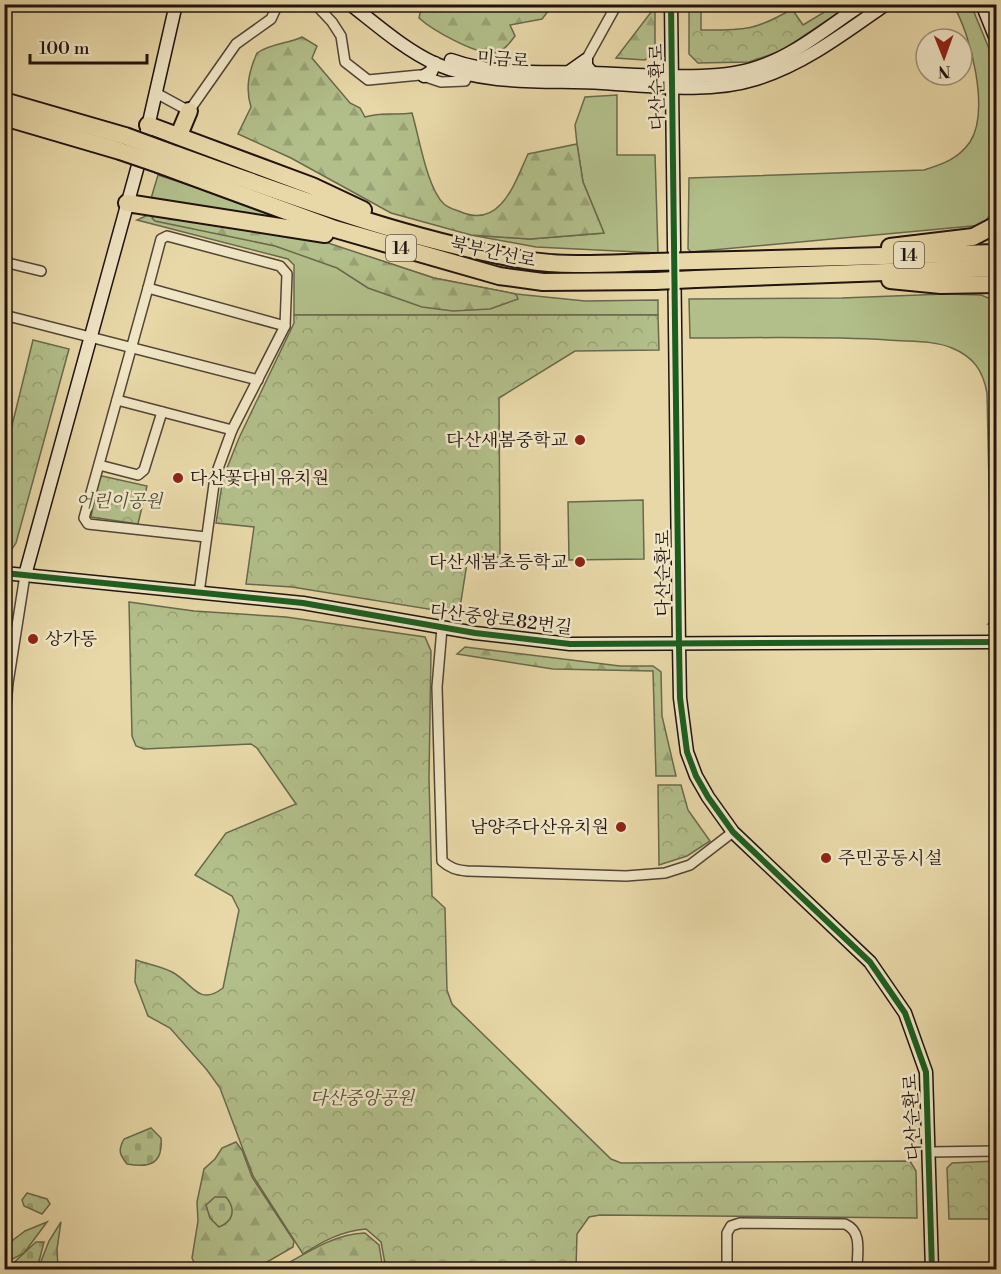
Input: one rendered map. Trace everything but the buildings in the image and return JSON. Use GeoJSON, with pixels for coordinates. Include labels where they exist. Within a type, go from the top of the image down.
{"type":"FeatureCollection","features":[{"type":"Feature","properties":{"kind":"highway","name":"북부간선로"},"geometry":{"type":"LineString","coordinates":[[4,101],[160,157],[373,241],[499,276],[543,282],[655,281],[996,268]]}},
{"type":"Feature","properties":{"kind":"highway"},"geometry":{"type":"LineString","coordinates":[[179,135],[189,111]]}},
{"type":"Feature","properties":{"kind":"highway","name":"북부간선로"},"geometry":{"type":"LineString","coordinates":[[4,117],[123,143]]}},
{"type":"Feature","properties":{"kind":"highway"},"geometry":{"type":"LineString","coordinates":[[148,125],[312,186],[411,234]]}},
{"type":"Feature","properties":{"kind":"highway","name":"북부간선로"},"geometry":{"type":"LineString","coordinates":[[160,157],[411,234],[527,260],[596,263],[996,253]]}},
{"type":"Feature","properties":{"kind":"highway"},"geometry":{"type":"LineString","coordinates":[[127,203],[373,241]]}},
{"type":"Feature","properties":{"kind":"highway"},"geometry":{"type":"LineString","coordinates":[[973,237],[996,225]]}},
{"type":"Feature","properties":{"kind":"highway"},"geometry":{"type":"LineString","coordinates":[[821,258],[930,241],[996,236]]}},
{"type":"Feature","properties":{"kind":"highway"},"geometry":{"type":"LineString","coordinates":[[817,274],[941,285],[996,284]]}},
{"type":"Feature","properties":{"kind":"highway"},"geometry":{"type":"LineString","coordinates":[[971,284],[996,296]]}},
{"type":"Feature","properties":{"kind":"street"},"geometry":{"type":"LineString","coordinates":[[4,730],[8,683],[25,575],[141,153],[176,4]]}},
{"type":"Feature","properties":{"kind":"street"},"geometry":{"type":"LineString","coordinates":[[156,93],[189,111],[236,44],[271,19],[279,4]]}},
{"type":"Feature","properties":{"kind":"street"},"geometry":{"type":"LineString","coordinates":[[315,4],[332,22],[341,36],[342,55],[345,62],[356,74],[368,80],[424,76],[441,82],[465,81],[468,75]]}},
{"type":"Feature","properties":{"kind":"street","name":"미금로"},"geometry":{"type":"LineString","coordinates":[[350,4],[406,46],[435,63],[468,75],[671,81]]}},
{"type":"Feature","properties":{"kind":"street","name":"미금로"},"geometry":{"type":"LineString","coordinates":[[361,4],[414,43],[461,64],[482,69],[592,73],[671,81]]}},
{"type":"Feature","properties":{"kind":"street"},"geometry":{"type":"LineString","coordinates":[[569,72],[586,60],[617,4]]}},
{"type":"Feature","properties":{"kind":"street","name":"다산순환로"},"geometry":{"type":"LineString","coordinates":[[671,4],[680,698],[687,752],[702,787],[733,832],[870,962],[889,986],[905,1013],[926,1072],[932,1269]]}},
{"type":"Feature","properties":{"kind":"street"},"geometry":{"type":"LineString","coordinates":[[671,81],[732,84],[763,77],[793,64],[886,4]]}},
{"type":"Feature","properties":{"kind":"street"},"geometry":{"type":"LineString","coordinates":[[982,4],[996,39]]}},
{"type":"Feature","properties":{"kind":"street"},"geometry":{"type":"LineString","coordinates":[[671,81],[753,69],[796,49],[859,5],[867,17]]}},
{"type":"Feature","properties":{"kind":"street"},"geometry":{"type":"LineString","coordinates":[[586,60],[586,66],[592,73]]}},
{"type":"Feature","properties":{"kind":"street"},"geometry":{"type":"LineString","coordinates":[[424,76],[431,72],[435,63]]}},
{"type":"Feature","properties":{"kind":"street"},"geometry":{"type":"LineString","coordinates":[[199,593],[215,477],[232,430],[285,327],[286,274],[280,266],[167,236],[161,239],[84,518],[88,525],[206,537]]}},
{"type":"Feature","properties":{"kind":"street"},"geometry":{"type":"LineString","coordinates":[[4,262],[41,270]]}},
{"type":"Feature","properties":{"kind":"street"},"geometry":{"type":"LineString","coordinates":[[148,288],[285,327]]}},
{"type":"Feature","properties":{"kind":"street"},"geometry":{"type":"LineString","coordinates":[[4,315],[258,380]]}},
{"type":"Feature","properties":{"kind":"street"},"geometry":{"type":"LineString","coordinates":[[117,400],[232,430]]}},
{"type":"Feature","properties":{"kind":"street"},"geometry":{"type":"LineString","coordinates":[[99,465],[138,475],[144,470],[162,412]]}},
{"type":"Feature","properties":{"kind":"street","name":"다산중앙로82번길"},"geometry":{"type":"LineString","coordinates":[[4,573],[303,603],[442,628],[570,644],[996,642]]}},
{"type":"Feature","properties":{"kind":"street","name":"다산중앙로82번길"},"geometry":{"type":"LineString","coordinates":[[442,628],[437,687],[442,861],[446,865],[455,870],[466,871],[626,876],[664,873],[690,865],[733,832]]}},
{"type":"Feature","properties":{"kind":"street"},"geometry":{"type":"LineString","coordinates":[[930,1152],[996,1151]]}},
{"type":"Feature","properties":{"kind":"street"},"geometry":{"type":"LineString","coordinates":[[726,1269],[728,1233],[731,1226],[740,1223],[845,1224],[854,1228],[857,1234],[857,1269]]}},
{"type":"Feature","properties":{"kind":"street"},"geometry":{"type":"LineString","coordinates":[[995,1258],[996,1269]]}},
{"type":"Feature","properties":{"kind":"green space"},"geometry":{"type":"Polygon","coordinates":[[[422,5],[553,5],[542,19],[510,25],[515,36],[503,49],[493,53],[476,50],[454,40],[419,18],[422,5]]]}},
{"type":"Feature","properties":{"kind":"green space"},"geometry":{"type":"Polygon","coordinates":[[[689,5],[701,5],[701,30],[715,30],[748,28],[768,22],[792,9],[803,25],[836,5],[846,5],[781,51],[749,62],[698,63],[689,54],[689,5]]]}},
{"type":"Feature","properties":{"kind":"green space"},"geometry":{"type":"Polygon","coordinates":[[[953,5],[971,5],[990,51],[996,99],[996,206],[983,225],[691,252],[688,249],[689,178],[924,170],[944,163],[960,153],[970,142],[976,128],[978,93],[974,63],[974,27],[963,27],[953,5]]]}},
{"type":"Feature","properties":{"kind":"green space"},"geometry":{"type":"Polygon","coordinates":[[[655,7],[655,50],[645,60],[616,58],[655,7]]]}},
{"type":"Feature","properties":{"kind":"green space"},"geometry":{"type":"Polygon","coordinates":[[[302,37],[317,46],[312,58],[350,103],[360,108],[365,117],[378,114],[412,113],[428,175],[438,197],[450,208],[475,216],[487,214],[505,200],[528,154],[577,144],[583,182],[604,233],[530,239],[471,235],[391,213],[291,158],[238,134],[251,107],[248,93],[249,80],[257,53],[268,47],[302,37]]]}},
{"type":"Feature","properties":{"kind":"green space"},"geometry":{"type":"Polygon","coordinates":[[[617,95],[617,155],[655,155],[658,253],[536,247],[471,235],[530,239],[604,233],[583,182],[575,125],[585,97],[617,95]]]}},
{"type":"Feature","properties":{"kind":"green space"},"geometry":{"type":"Polygon","coordinates":[[[158,175],[312,225],[150,202],[158,175]]]}},
{"type":"Feature","properties":{"kind":"green space"},"geometry":{"type":"Polygon","coordinates":[[[150,214],[370,257],[434,278],[516,294],[585,301],[658,300],[658,315],[294,315],[294,265],[288,259],[137,220],[150,214]]]}},
{"type":"Feature","properties":{"kind":"green space"},"geometry":{"type":"Polygon","coordinates":[[[155,215],[322,241],[434,278],[516,294],[518,299],[490,309],[453,311],[422,307],[368,288],[337,268],[275,246],[155,221],[152,218],[155,215]]]}},
{"type":"Feature","properties":{"kind":"green space"},"geometry":{"type":"Polygon","coordinates":[[[981,295],[996,301],[996,624],[988,624],[992,619],[987,393],[980,371],[972,360],[952,348],[921,342],[789,337],[690,338],[689,299],[842,298],[981,295]]]}},
{"type":"Feature","properties":{"kind":"green space"},"geometry":{"type":"Polygon","coordinates":[[[294,315],[658,315],[659,350],[575,351],[499,398],[500,557],[468,557],[459,614],[292,587],[246,584],[254,527],[216,523],[223,478],[239,438],[294,323],[294,315]]]}},
{"type":"Feature","properties":{"kind":"green space"},"geometry":{"type":"Polygon","coordinates":[[[33,340],[69,349],[16,543],[10,552],[5,551],[5,454],[33,340]]]}},
{"type":"Feature","properties":{"kind":"green space","name":"어린이공원"},"geometry":{"type":"Polygon","coordinates":[[[102,476],[147,486],[138,524],[91,517],[99,478],[102,476]]]}},
{"type":"Feature","properties":{"kind":"green space"},"geometry":{"type":"Polygon","coordinates":[[[643,500],[644,559],[569,560],[568,502],[643,500]]]}},
{"type":"Feature","properties":{"kind":"green space","name":"다산중앙공원"},"geometry":{"type":"Polygon","coordinates":[[[129,602],[194,611],[286,617],[425,637],[431,651],[429,778],[432,896],[445,908],[447,990],[452,1004],[611,1159],[621,1163],[910,1161],[916,1171],[917,1218],[600,1215],[589,1217],[577,1234],[576,1269],[386,1269],[381,1242],[366,1229],[333,1237],[303,1254],[253,1176],[220,1088],[170,1028],[148,1016],[135,982],[136,960],[172,972],[201,994],[207,995],[223,988],[239,910],[232,896],[195,875],[226,833],[296,804],[257,748],[251,744],[144,749],[136,746],[132,736],[129,602]]]}},
{"type":"Feature","properties":{"kind":"green space"},"geometry":{"type":"Polygon","coordinates":[[[465,647],[620,666],[653,666],[661,672],[662,716],[676,776],[656,776],[653,671],[553,669],[457,654],[465,647]]]}},
{"type":"Feature","properties":{"kind":"green space"},"geometry":{"type":"Polygon","coordinates":[[[658,785],[681,785],[688,810],[710,841],[687,856],[659,865],[658,785]]]}},
{"type":"Feature","properties":{"kind":"green space"},"geometry":{"type":"Polygon","coordinates":[[[151,1128],[161,1138],[160,1154],[157,1159],[142,1165],[127,1164],[120,1152],[124,1139],[151,1128]]]}},
{"type":"Feature","properties":{"kind":"green space"},"geometry":{"type":"Polygon","coordinates":[[[236,1142],[242,1150],[252,1177],[294,1241],[293,1247],[255,1269],[197,1269],[192,1258],[198,1221],[197,1202],[204,1169],[215,1159],[222,1148],[236,1142]]]}},
{"type":"Feature","properties":{"kind":"green space"},"geometry":{"type":"Polygon","coordinates":[[[996,1161],[996,1219],[949,1219],[947,1168],[952,1163],[996,1161]]]}},
{"type":"Feature","properties":{"kind":"green space"},"geometry":{"type":"Polygon","coordinates":[[[27,1193],[47,1199],[50,1204],[42,1214],[24,1206],[22,1200],[27,1193]]]}},
{"type":"Feature","properties":{"kind":"green space"},"geometry":{"type":"Polygon","coordinates":[[[215,1197],[226,1197],[232,1210],[228,1221],[219,1227],[210,1218],[206,1205],[215,1197]]]}},
{"type":"Feature","properties":{"kind":"green space"},"geometry":{"type":"Polygon","coordinates":[[[47,1222],[24,1253],[5,1263],[5,1246],[25,1231],[47,1222]]]}},
{"type":"Feature","properties":{"kind":"green space"},"geometry":{"type":"Polygon","coordinates":[[[61,1222],[57,1249],[58,1269],[38,1269],[49,1241],[61,1222]]]}},
{"type":"Feature","properties":{"kind":"green space"},"geometry":{"type":"Polygon","coordinates":[[[365,1233],[379,1245],[383,1269],[278,1269],[331,1241],[365,1233]]]}},
{"type":"Feature","properties":{"kind":"green space"},"geometry":{"type":"Polygon","coordinates":[[[36,1242],[44,1242],[37,1269],[7,1269],[36,1242]]]}},
{"type":"Feature","properties":{"kind":"cycle path"},"geometry":{"type":"LineString","coordinates":[[671,4],[680,698],[687,752],[696,776],[708,797],[733,832],[870,962],[905,1013],[926,1072],[932,1270]]}},
{"type":"Feature","properties":{"kind":"cycle path"},"geometry":{"type":"LineString","coordinates":[[4,573],[303,603],[475,633],[570,644],[996,642]]}},
{"type":"Feature","properties":{"kind":"place","name":"다산새봄중학교"},"geometry":{"type":"Point","coordinates":[580,440]}},
{"type":"Feature","properties":{"kind":"place","name":"다산꽃다비유치원"},"geometry":{"type":"Point","coordinates":[178,478]}},
{"type":"Feature","properties":{"kind":"place","name":"다산새봄초등학교"},"geometry":{"type":"Point","coordinates":[580,562]}},
{"type":"Feature","properties":{"kind":"place","name":"상가동"},"geometry":{"type":"Point","coordinates":[33,639]}},
{"type":"Feature","properties":{"kind":"place","name":"남양주다산유치원"},"geometry":{"type":"Point","coordinates":[621,827]}},
{"type":"Feature","properties":{"kind":"place","name":"주민공동시설"},"geometry":{"type":"Point","coordinates":[826,858]}}]}
